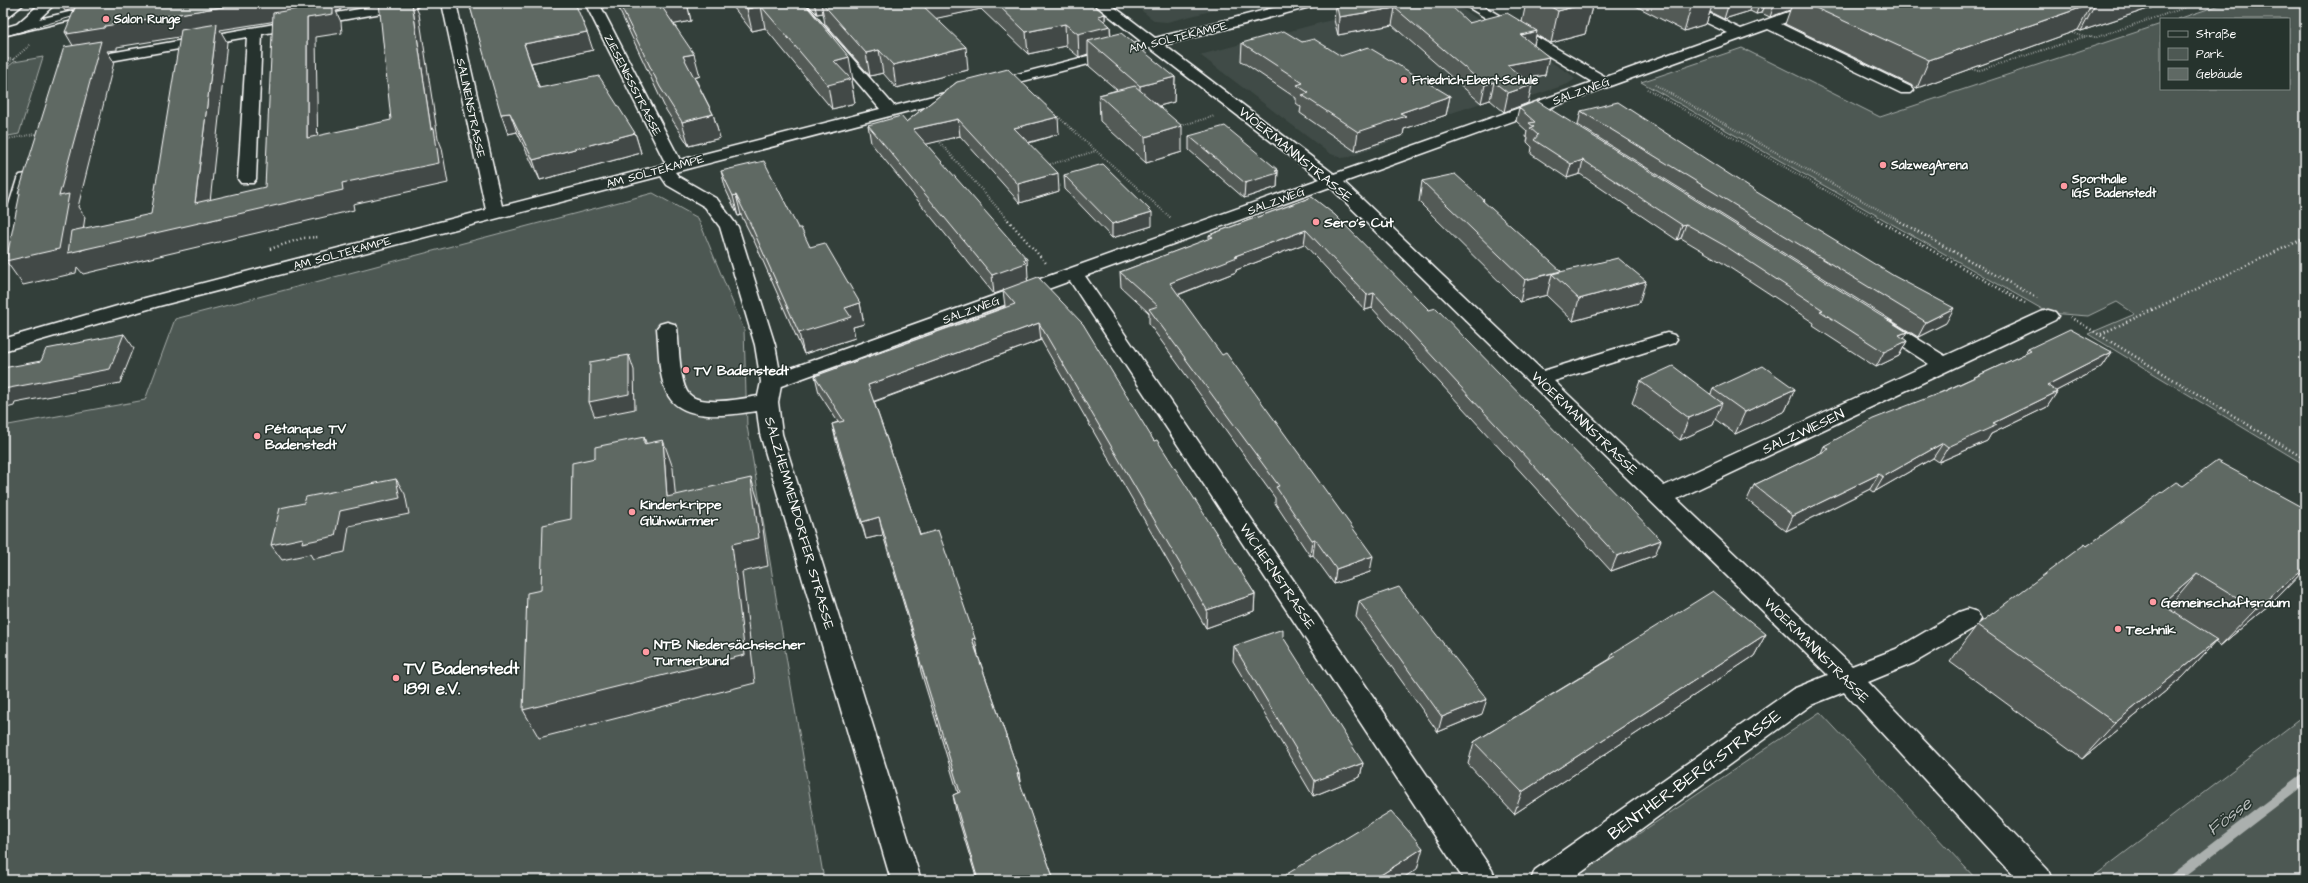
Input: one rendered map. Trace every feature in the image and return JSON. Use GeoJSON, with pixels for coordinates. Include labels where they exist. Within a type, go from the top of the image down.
{"type":"FeatureCollection","features":[{"type":"Feature","properties":{"kind":"street"},"geometry":{"type":"LineString","coordinates":[[3,14],[18,3]]}},
{"type":"Feature","properties":{"kind":"street"},"geometry":{"type":"LineString","coordinates":[[3,43],[49,3]]}},
{"type":"Feature","properties":{"kind":"street"},"geometry":{"type":"LineString","coordinates":[[3,32],[125,3]]}},
{"type":"Feature","properties":{"kind":"street"},"geometry":{"type":"LineString","coordinates":[[70,64],[416,3]]}},
{"type":"Feature","properties":{"kind":"street","name":"SALINENSTRASSE"},"geometry":{"type":"LineString","coordinates":[[449,3],[495,213]]}},
{"type":"Feature","properties":{"kind":"street","name":"ZIESENISSSTRASSE"},"geometry":{"type":"LineString","coordinates":[[592,3],[670,168]]}},
{"type":"Feature","properties":{"kind":"street"},"geometry":{"type":"LineString","coordinates":[[797,3],[890,111]]}},
{"type":"Feature","properties":{"kind":"street","name":"WOERMANNSTRASSE"},"geometry":{"type":"LineString","coordinates":[[1100,3],[1240,108],[1332,180],[1849,679],[2037,880]]}},
{"type":"Feature","properties":{"kind":"street","name":"AM SOLTEKAMPE"},"geometry":{"type":"LineString","coordinates":[[3,345],[152,302],[1309,3]]}},
{"type":"Feature","properties":{"kind":"street"},"geometry":{"type":"LineString","coordinates":[[1468,3],[1604,82]]}},
{"type":"Feature","properties":{"kind":"street"},"geometry":{"type":"LineString","coordinates":[[1677,3],[1740,34]]}},
{"type":"Feature","properties":{"kind":"street","name":"SALZWEG"},"geometry":{"type":"LineString","coordinates":[[667,328],[674,386],[680,398],[692,405],[707,407],[769,392],[1067,276],[1826,3]]}},
{"type":"Feature","properties":{"kind":"street"},"geometry":{"type":"LineString","coordinates":[[811,20],[826,18]]}},
{"type":"Feature","properties":{"kind":"street"},"geometry":{"type":"LineString","coordinates":[[1769,24],[1906,90]]}},
{"type":"Feature","properties":{"kind":"street"},"geometry":{"type":"LineString","coordinates":[[247,180],[254,31]]}},
{"type":"Feature","properties":{"kind":"street"},"geometry":{"type":"LineString","coordinates":[[1535,107],[1555,120]]}},
{"type":"Feature","properties":{"kind":"street"},"geometry":{"type":"LineString","coordinates":[[3,252],[41,133]]}},
{"type":"Feature","properties":{"kind":"street","name":"SALZHEMMENDORFER STRASSE"},"geometry":{"type":"LineString","coordinates":[[670,168],[673,181],[711,203],[729,226],[765,345],[771,434],[906,880]]}},
{"type":"Feature","properties":{"kind":"street","name":"WICHERNSTRASSE"},"geometry":{"type":"LineString","coordinates":[[1067,276],[1482,880]]}},
{"type":"Feature","properties":{"kind":"street","name":"SALZWIESEN"},"geometry":{"type":"LineString","coordinates":[[1661,497],[1945,365],[2043,307]]}},
{"type":"Feature","properties":{"kind":"street"},"geometry":{"type":"LineString","coordinates":[[1864,314],[1945,365]]}},
{"type":"Feature","properties":{"kind":"street"},"geometry":{"type":"LineString","coordinates":[[1539,379],[1667,339]]}},
{"type":"Feature","properties":{"kind":"street","name":"BENTHER-BERG-STRASSE"},"geometry":{"type":"LineString","coordinates":[[1546,880],[1802,697],[1905,656],[1968,619]]}},
{"type":"Feature","properties":{"kind":"path"},"geometry":{"type":"LineString","coordinates":[[2186,3],[2192,5]]}},
{"type":"Feature","properties":{"kind":"path"},"geometry":{"type":"LineString","coordinates":[[1963,65],[1977,71],[2084,37],[2097,37],[2199,3]]}},
{"type":"Feature","properties":{"kind":"path"},"geometry":{"type":"LineString","coordinates":[[2068,31],[2084,37]]}},
{"type":"Feature","properties":{"kind":"path"},"geometry":{"type":"LineString","coordinates":[[3,59],[16,59]]}},
{"type":"Feature","properties":{"kind":"path"},"geometry":{"type":"LineString","coordinates":[[1628,74],[2043,307],[2065,314],[2101,334],[2305,459]]}},
{"type":"Feature","properties":{"kind":"path"},"geometry":{"type":"LineString","coordinates":[[1628,74],[2043,307]]}},
{"type":"Feature","properties":{"kind":"path"},"geometry":{"type":"LineString","coordinates":[[1040,100],[1187,233]]}},
{"type":"Feature","properties":{"kind":"path"},"geometry":{"type":"LineString","coordinates":[[1176,127],[1240,108]]}},
{"type":"Feature","properties":{"kind":"path"},"geometry":{"type":"LineString","coordinates":[[3,140],[41,133]]}},
{"type":"Feature","properties":{"kind":"path"},"geometry":{"type":"LineString","coordinates":[[933,135],[1067,276]]}},
{"type":"Feature","properties":{"kind":"path"},"geometry":{"type":"LineString","coordinates":[[1048,165],[1097,151]]}},
{"type":"Feature","properties":{"kind":"path"},"geometry":{"type":"LineString","coordinates":[[2101,334],[2305,238]]}},
{"type":"Feature","properties":{"kind":"shaded area"},"geometry":{"type":"Polygon","coordinates":[[[1132,3],[1243,3],[1167,22],[1155,21],[1132,3]]]}},
{"type":"Feature","properties":{"kind":"shaded area","name":"Friedrich-Ebert-Schule"},"geometry":{"type":"Polygon","coordinates":[[[1395,3],[1451,3],[1569,73],[1575,79],[1568,84],[1523,99],[1496,104],[1490,100],[1398,131],[1406,136],[1350,157],[1341,158],[1329,153],[1200,55],[1395,3]]]}},
{"type":"Feature","properties":{"kind":"green space","name":"Sporthalle IGS Badenstedt"},"geometry":{"type":"Polygon","coordinates":[[[2226,3],[2305,3],[2305,465],[2088,334],[2135,314],[2117,302],[2088,316],[2049,313],[1641,82],[1742,48],[1880,117],[2160,24],[2160,90],[2290,90],[2290,18],[2181,18],[2226,3]]]}},
{"type":"Feature","properties":{"kind":"green space"},"geometry":{"type":"Polygon","coordinates":[[[43,57],[19,134],[3,137],[3,71],[14,62],[43,57]]]}},
{"type":"Feature","properties":{"kind":"green space","name":"TV Badenstedt 1891 e.V."},"geometry":{"type":"Polygon","coordinates":[[[653,193],[698,218],[744,330],[747,426],[824,880],[3,880],[3,426],[145,400],[175,319],[653,193]]]}},
{"type":"Feature","properties":{"kind":"green space"},"geometry":{"type":"Polygon","coordinates":[[[1820,712],[1977,880],[1570,880],[1820,712]]]}},
{"type":"Feature","properties":{"kind":"green space"},"geometry":{"type":"Polygon","coordinates":[[[2305,715],[2305,880],[2089,880],[2305,715]]]}},
{"type":"Feature","properties":{"kind":"building"},"geometry":{"type":"Polygon","coordinates":[[[77,3],[247,3],[105,26],[104,28],[67,34],[68,32],[65,32],[77,3]]]}},
{"type":"Feature","properties":{"kind":"building"},"geometry":{"type":"Polygon","coordinates":[[[333,3],[333,14],[307,18],[307,138],[391,120],[379,3],[412,3],[431,129],[434,128],[439,163],[342,183],[343,190],[68,253],[71,231],[151,214],[181,30],[217,24],[195,203],[265,187],[273,13],[333,3]]]}},
{"type":"Feature","properties":{"kind":"building"},"geometry":{"type":"Polygon","coordinates":[[[469,3],[575,3],[587,32],[524,44],[539,88],[599,76],[635,133],[533,160],[510,113],[501,114],[469,3]]]}},
{"type":"Feature","properties":{"kind":"building"},"geometry":{"type":"Polygon","coordinates":[[[619,3],[664,3],[660,4],[694,54],[683,56],[713,114],[682,122],[660,87],[619,3]]]}},
{"type":"Feature","properties":{"kind":"building"},"geometry":{"type":"Polygon","coordinates":[[[742,3],[804,3],[849,57],[834,61],[851,79],[828,85],[761,6],[747,9],[742,3]]]}},
{"type":"Feature","properties":{"kind":"building"},"geometry":{"type":"Polygon","coordinates":[[[822,3],[920,3],[966,47],[893,65],[879,50],[866,53],[822,3]]]}},
{"type":"Feature","properties":{"kind":"building"},"geometry":{"type":"Polygon","coordinates":[[[996,3],[1091,3],[1105,14],[1098,16],[1110,26],[1078,34],[1065,24],[1026,32],[996,3]]]}},
{"type":"Feature","properties":{"kind":"building"},"geometry":{"type":"Polygon","coordinates":[[[1336,3],[1430,3],[1434,6],[1450,5],[1469,23],[1507,13],[1537,31],[1521,35],[1549,57],[1507,65],[1532,85],[1508,93],[1494,82],[1485,85],[1395,8],[1339,17],[1336,3]]]}},
{"type":"Feature","properties":{"kind":"building"},"geometry":{"type":"Polygon","coordinates":[[[1544,3],[1588,3],[1558,11],[1544,3]]]}},
{"type":"Feature","properties":{"kind":"building"},"geometry":{"type":"Polygon","coordinates":[[[1805,3],[2100,3],[2095,5],[2092,4],[1929,60],[1805,3]]]}},
{"type":"Feature","properties":{"kind":"building"},"geometry":{"type":"Polygon","coordinates":[[[1284,31],[1302,42],[1314,39],[1341,56],[1368,47],[1450,96],[1400,113],[1406,116],[1358,132],[1302,95],[1309,93],[1297,85],[1303,83],[1242,43],[1284,31]]]}},
{"type":"Feature","properties":{"kind":"building"},"geometry":{"type":"Polygon","coordinates":[[[1121,33],[1175,77],[1140,86],[1088,41],[1121,33]]]}},
{"type":"Feature","properties":{"kind":"building"},"geometry":{"type":"Polygon","coordinates":[[[101,41],[59,196],[69,194],[59,249],[6,261],[20,193],[18,194],[64,47],[101,41]]]}},
{"type":"Feature","properties":{"kind":"building"},"geometry":{"type":"Polygon","coordinates":[[[1008,69],[1058,117],[1014,128],[1058,173],[1018,184],[958,119],[913,129],[1027,259],[1023,260],[1026,263],[992,275],[868,125],[901,116],[906,122],[957,82],[1008,69]]]}},
{"type":"Feature","properties":{"kind":"building"},"geometry":{"type":"Polygon","coordinates":[[[1135,86],[1182,126],[1145,137],[1099,95],[1135,86]]]}},
{"type":"Feature","properties":{"kind":"building"},"geometry":{"type":"Polygon","coordinates":[[[1537,101],[1907,332],[1899,335],[1907,341],[1884,352],[1820,311],[1823,310],[1727,247],[1686,224],[1682,225],[1583,160],[1571,164],[1534,140],[1538,135],[1530,128],[1534,127],[1529,123],[1535,122],[1519,108],[1537,101]]]}},
{"type":"Feature","properties":{"kind":"building"},"geometry":{"type":"Polygon","coordinates":[[[1618,102],[1755,191],[1894,276],[1954,308],[1926,322],[1581,111],[1618,102]]]}},
{"type":"Feature","properties":{"kind":"building"},"geometry":{"type":"Polygon","coordinates":[[[1225,126],[1278,170],[1275,171],[1278,173],[1245,183],[1189,136],[1225,126]]]}},
{"type":"Feature","properties":{"kind":"building"},"geometry":{"type":"Polygon","coordinates":[[[764,161],[798,228],[801,228],[810,247],[825,243],[860,303],[845,308],[851,317],[799,333],[750,223],[736,195],[733,196],[721,171],[764,161]]]}},
{"type":"Feature","properties":{"kind":"building"},"geometry":{"type":"Polygon","coordinates":[[[1103,164],[1152,212],[1112,224],[1064,175],[1103,164]]]}},
{"type":"Feature","properties":{"kind":"building"},"geometry":{"type":"Polygon","coordinates":[[[1455,174],[1561,271],[1525,280],[1422,181],[1455,174]]]}},
{"type":"Feature","properties":{"kind":"building"},"geometry":{"type":"Polygon","coordinates":[[[1312,197],[1335,215],[1429,310],[1436,308],[1661,540],[1617,556],[1374,293],[1367,295],[1306,230],[1235,256],[1237,257],[1170,283],[1222,355],[1226,353],[1373,556],[1336,569],[1315,539],[1312,540],[1276,487],[1279,486],[1149,309],[1158,306],[1120,272],[1213,237],[1209,235],[1312,197]]]}},
{"type":"Feature","properties":{"kind":"building"},"geometry":{"type":"Polygon","coordinates":[[[1618,258],[1646,281],[1579,299],[1552,274],[1618,258]]]}},
{"type":"Feature","properties":{"kind":"building"},"geometry":{"type":"Polygon","coordinates":[[[1038,277],[1083,324],[1154,441],[1157,440],[1255,594],[1207,610],[1039,323],[868,385],[920,535],[938,530],[975,638],[972,639],[1019,773],[1017,774],[1054,880],[978,880],[953,795],[960,792],[918,655],[920,655],[879,517],[862,522],[832,424],[844,421],[815,376],[1015,304],[1003,290],[1038,277]]]}},
{"type":"Feature","properties":{"kind":"building"},"geometry":{"type":"Polygon","coordinates":[[[2070,329],[2112,352],[2047,385],[2057,392],[1993,423],[1997,425],[1948,447],[1943,443],[1883,477],[1879,474],[1793,516],[1754,485],[1829,449],[1824,446],[1873,419],[1945,391],[2031,351],[2028,349],[2070,329]]]}},
{"type":"Feature","properties":{"kind":"building"},"geometry":{"type":"Polygon","coordinates":[[[124,334],[110,369],[4,389],[3,392],[3,368],[41,361],[46,349],[124,334]]]}},
{"type":"Feature","properties":{"kind":"building"},"geometry":{"type":"Polygon","coordinates":[[[629,355],[629,394],[589,402],[590,362],[629,355]]]}},
{"type":"Feature","properties":{"kind":"building"},"geometry":{"type":"Polygon","coordinates":[[[1673,366],[1722,403],[1689,418],[1640,381],[1673,366]]]}},
{"type":"Feature","properties":{"kind":"building"},"geometry":{"type":"Polygon","coordinates":[[[1763,366],[1795,389],[1745,412],[1713,389],[1763,366]]]}},
{"type":"Feature","properties":{"kind":"building","name":"NTB Niedersächsischer Turnerbund"},"geometry":{"type":"Polygon","coordinates":[[[644,437],[644,444],[663,440],[667,497],[751,478],[759,538],[732,544],[745,655],[523,710],[527,593],[541,590],[543,525],[571,519],[572,463],[595,458],[595,447],[644,437]]]}},
{"type":"Feature","properties":{"kind":"building"},"geometry":{"type":"Polygon","coordinates":[[[2217,461],[2305,509],[2305,554],[2302,556],[2305,557],[2305,567],[2256,609],[2197,573],[2161,604],[2217,640],[2115,723],[1977,625],[2085,544],[2087,546],[2176,482],[2183,486],[2217,461]]]}},
{"type":"Feature","properties":{"kind":"building"},"geometry":{"type":"Polygon","coordinates":[[[396,479],[400,498],[340,511],[335,536],[302,543],[303,538],[271,545],[280,508],[304,503],[306,497],[396,479]]]}},
{"type":"Feature","properties":{"kind":"building"},"geometry":{"type":"Polygon","coordinates":[[[1399,587],[1487,699],[1442,717],[1359,601],[1399,587]]]}},
{"type":"Feature","properties":{"kind":"building"},"geometry":{"type":"Polygon","coordinates":[[[1713,591],[1766,634],[1522,792],[1474,742],[1616,656],[1613,653],[1713,591]]]}},
{"type":"Feature","properties":{"kind":"building"},"geometry":{"type":"Polygon","coordinates":[[[1283,629],[1283,637],[1363,763],[1315,781],[1234,646],[1283,629]]]}},
{"type":"Feature","properties":{"kind":"building"},"geometry":{"type":"Polygon","coordinates":[[[1391,811],[1423,848],[1373,880],[1277,880],[1391,811]]]}},
{"type":"Feature","properties":{"kind":"waterway","name":"Fösse"},"geometry":{"type":"LineString","coordinates":[[2172,880],[2305,778]]}},
{"type":"Feature","properties":{"kind":"tram line"},"geometry":{"type":"LineString","coordinates":[[3,37],[82,14]]}},
{"type":"Feature","properties":{"kind":"place","name":"Salon Runge"},"geometry":{"type":"Point","coordinates":[106,19]}},
{"type":"Feature","properties":{"kind":"place","name":"Friedrich-Ebert-Schule"},"geometry":{"type":"Point","coordinates":[1404,80]}},
{"type":"Feature","properties":{"kind":"place","name":"SalzwegArena"},"geometry":{"type":"Point","coordinates":[1883,165]}},
{"type":"Feature","properties":{"kind":"place","name":"Sporthalle IGS Badenstedt"},"geometry":{"type":"Point","coordinates":[2064,186]}},
{"type":"Feature","properties":{"kind":"place","name":"Sero's Cut"},"geometry":{"type":"Point","coordinates":[1316,222]}},
{"type":"Feature","properties":{"kind":"place","name":"TV Badenstedt"},"geometry":{"type":"Point","coordinates":[686,370]}},
{"type":"Feature","properties":{"kind":"place","name":"Pétanque TV Badenstedt"},"geometry":{"type":"Point","coordinates":[257,436]}},
{"type":"Feature","properties":{"kind":"place","name":"Kinderkrippe Glühwürmer"},"geometry":{"type":"Point","coordinates":[632,512]}},
{"type":"Feature","properties":{"kind":"place","name":"Gemeinschaftsraum"},"geometry":{"type":"Point","coordinates":[2153,602]}},
{"type":"Feature","properties":{"kind":"place","name":"Technik"},"geometry":{"type":"Point","coordinates":[2118,629]}},
{"type":"Feature","properties":{"kind":"place","name":"NTB Niedersächsischer Turnerbund"},"geometry":{"type":"Point","coordinates":[646,652]}},
{"type":"Feature","properties":{"kind":"place","name":"TV Badenstedt 1891 e.V."},"geometry":{"type":"Point","coordinates":[396,678]}}]}
